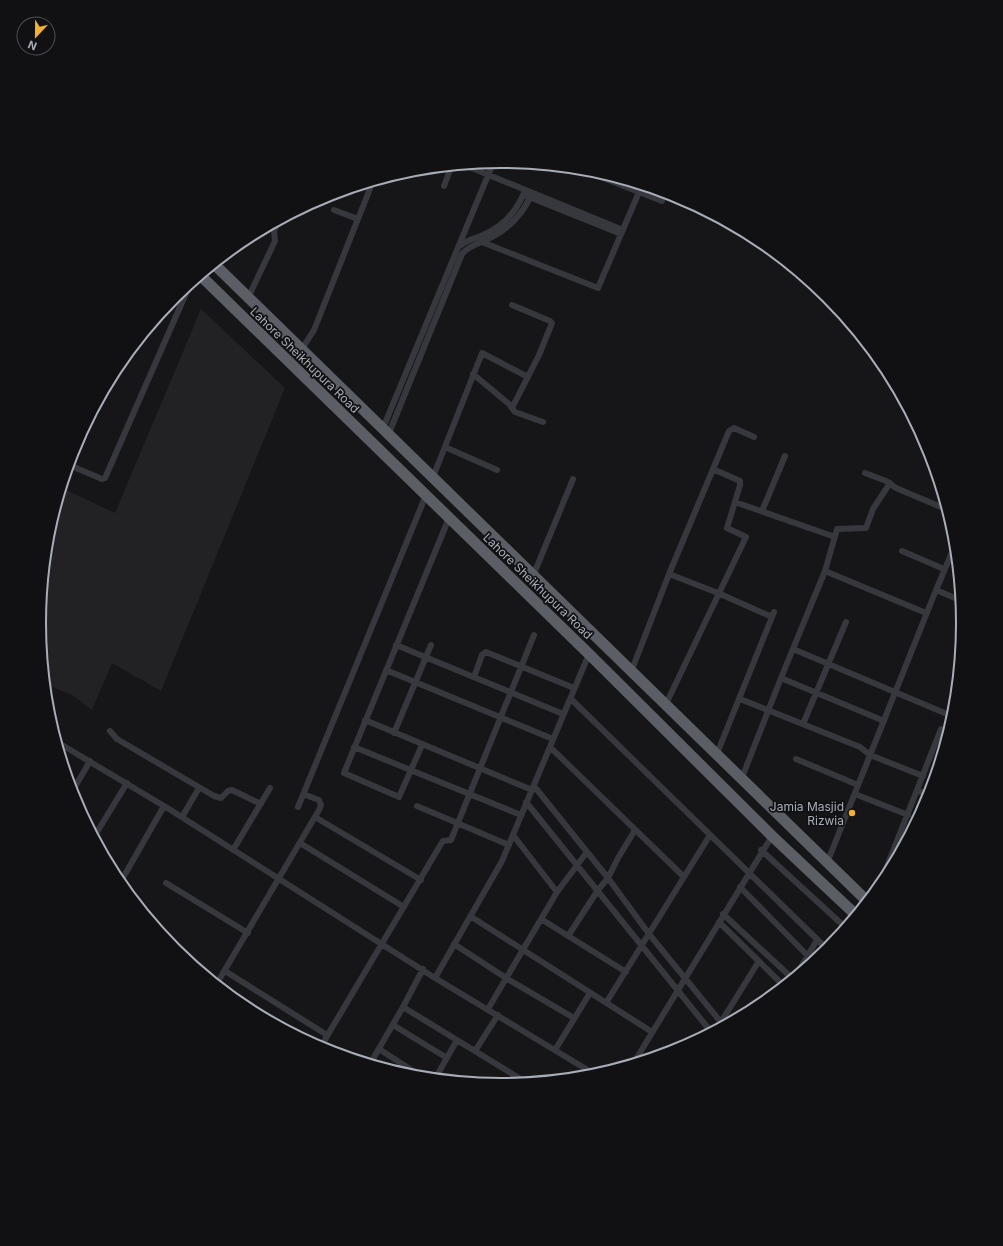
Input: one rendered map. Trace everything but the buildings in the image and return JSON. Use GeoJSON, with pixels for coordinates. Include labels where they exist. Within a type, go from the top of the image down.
{"type":"FeatureCollection","features":[{"type":"Feature","properties":{"kind":"highway","name":"Lahore Sheikhupura Road"},"geometry":{"type":"LineString","coordinates":[[217,267],[302,348],[716,756],[864,898]]}},
{"type":"Feature","properties":{"kind":"highway","name":"Lahore Sheikhupura Road"},"geometry":{"type":"LineString","coordinates":[[204,279],[589,654],[772,836],[853,912]]}},
{"type":"Feature","properties":{"kind":"street"},"geometry":{"type":"LineString","coordinates":[[472,168],[525,193],[622,232]]}},
{"type":"Feature","properties":{"kind":"street"},"geometry":{"type":"LineString","coordinates":[[386,431],[491,168]]}},
{"type":"Feature","properties":{"kind":"street"},"geometry":{"type":"LineString","coordinates":[[444,186],[450,170]]}},
{"type":"Feature","properties":{"kind":"street"},"geometry":{"type":"LineString","coordinates":[[612,181],[662,201]]}},
{"type":"Feature","properties":{"kind":"street"},"geometry":{"type":"LineString","coordinates":[[302,348],[314,330],[371,187]]}},
{"type":"Feature","properties":{"kind":"street"},"geometry":{"type":"LineString","coordinates":[[482,242],[597,288],[600,285],[639,192]]}},
{"type":"Feature","properties":{"kind":"street"},"geometry":{"type":"LineString","coordinates":[[458,248],[466,242],[503,223],[517,209],[525,193]]}},
{"type":"Feature","properties":{"kind":"street"},"geometry":{"type":"LineString","coordinates":[[386,431],[461,256],[469,248],[498,234],[516,220],[524,210],[531,195]]}},
{"type":"Feature","properties":{"kind":"street"},"geometry":{"type":"LineString","coordinates":[[334,210],[358,219]]}},
{"type":"Feature","properties":{"kind":"street"},"geometry":{"type":"LineString","coordinates":[[248,298],[275,241],[275,228]]}},
{"type":"Feature","properties":{"kind":"street"},"geometry":{"type":"LineString","coordinates":[[74,467],[102,479],[104,478],[185,296]]}},
{"type":"Feature","properties":{"kind":"street"},"geometry":{"type":"LineString","coordinates":[[512,305],[552,323],[528,377],[512,408]]}},
{"type":"Feature","properties":{"kind":"street"},"geometry":{"type":"LineString","coordinates":[[433,477],[473,374],[483,353],[528,377]]}},
{"type":"Feature","properties":{"kind":"street"},"geometry":{"type":"LineString","coordinates":[[473,374],[516,413],[543,422]]}},
{"type":"Feature","properties":{"kind":"street"},"geometry":{"type":"LineString","coordinates":[[631,672],[669,574],[731,428],[754,437]]}},
{"type":"Feature","properties":{"kind":"street"},"geometry":{"type":"LineString","coordinates":[[445,447],[497,470]]}},
{"type":"Feature","properties":{"kind":"street"},"geometry":{"type":"LineString","coordinates":[[762,511],[785,456]]}},
{"type":"Feature","properties":{"kind":"street"},"geometry":{"type":"LineString","coordinates":[[665,706],[746,537],[727,528],[740,481],[713,469]]}},
{"type":"Feature","properties":{"kind":"street"},"geometry":{"type":"LineString","coordinates":[[865,473],[942,507]]}},
{"type":"Feature","properties":{"kind":"street"},"geometry":{"type":"LineString","coordinates":[[533,576],[573,479]]}},
{"type":"Feature","properties":{"kind":"street"},"geometry":{"type":"LineString","coordinates":[[742,780],[781,678],[825,571],[838,528],[853,530],[866,528],[873,509],[890,484]]}},
{"type":"Feature","properties":{"kind":"street"},"geometry":{"type":"LineString","coordinates":[[298,807],[426,495]]}},
{"type":"Feature","properties":{"kind":"street"},"geometry":{"type":"LineString","coordinates":[[735,502],[835,537]]}},
{"type":"Feature","properties":{"kind":"street"},"geometry":{"type":"LineString","coordinates":[[422,745],[400,796],[391,794],[345,774],[344,772],[449,518]]}},
{"type":"Feature","properties":{"kind":"street"},"geometry":{"type":"LineString","coordinates":[[902,551],[944,569]]}},
{"type":"Feature","properties":{"kind":"street"},"geometry":{"type":"LineString","coordinates":[[827,863],[926,613],[951,554]]}},
{"type":"Feature","properties":{"kind":"street"},"geometry":{"type":"LineString","coordinates":[[825,571],[926,613]]}},
{"type":"Feature","properties":{"kind":"street"},"geometry":{"type":"LineString","coordinates":[[669,574],[773,615],[716,756]]}},
{"type":"Feature","properties":{"kind":"street"},"geometry":{"type":"LineString","coordinates":[[936,590],[956,599]]}},
{"type":"Feature","properties":{"kind":"street"},"geometry":{"type":"LineString","coordinates":[[803,724],[846,622]]}},
{"type":"Feature","properties":{"kind":"street"},"geometry":{"type":"LineString","coordinates":[[323,1042],[421,880],[442,842],[451,840],[468,794],[534,635]]}},
{"type":"Feature","properties":{"kind":"street"},"geometry":{"type":"LineString","coordinates":[[396,645],[564,714]]}},
{"type":"Feature","properties":{"kind":"street"},"geometry":{"type":"LineString","coordinates":[[394,733],[432,645]]}},
{"type":"Feature","properties":{"kind":"street"},"geometry":{"type":"LineString","coordinates":[[793,649],[896,691],[904,697],[947,714]]}},
{"type":"Feature","properties":{"kind":"street"},"geometry":{"type":"LineString","coordinates":[[474,677],[485,652],[574,688]]}},
{"type":"Feature","properties":{"kind":"street"},"geometry":{"type":"LineString","coordinates":[[435,978],[502,861],[589,654]]}},
{"type":"Feature","properties":{"kind":"street"},"geometry":{"type":"LineString","coordinates":[[386,670],[553,739]]}},
{"type":"Feature","properties":{"kind":"street"},"geometry":{"type":"LineString","coordinates":[[781,678],[884,721]]}},
{"type":"Feature","properties":{"kind":"street"},"geometry":{"type":"LineString","coordinates":[[571,698],[823,946]]}},
{"type":"Feature","properties":{"kind":"street"},"geometry":{"type":"LineString","coordinates":[[740,698],[860,748],[870,755],[923,776]]}},
{"type":"Feature","properties":{"kind":"street"},"geometry":{"type":"LineString","coordinates":[[365,720],[422,745],[533,788],[608,878],[649,934],[721,1022]]}},
{"type":"Feature","properties":{"kind":"street"},"geometry":{"type":"LineString","coordinates":[[889,862],[941,729]]}},
{"type":"Feature","properties":{"kind":"street"},"geometry":{"type":"LineString","coordinates":[[110,731],[117,739],[219,798],[228,791],[237,791],[261,804]]}},
{"type":"Feature","properties":{"kind":"street"},"geometry":{"type":"LineString","coordinates":[[63,746],[182,817],[278,880],[423,969],[435,978],[588,1070]]}},
{"type":"Feature","properties":{"kind":"street"},"geometry":{"type":"LineString","coordinates":[[550,747],[684,877]]}},
{"type":"Feature","properties":{"kind":"street"},"geometry":{"type":"LineString","coordinates":[[354,748],[521,815]]}},
{"type":"Feature","properties":{"kind":"street"},"geometry":{"type":"LineString","coordinates":[[796,760],[858,785]]}},
{"type":"Feature","properties":{"kind":"street"},"geometry":{"type":"LineString","coordinates":[[76,785],[90,761]]}},
{"type":"Feature","properties":{"kind":"street"},"geometry":{"type":"LineString","coordinates":[[97,832],[126,783]]}},
{"type":"Feature","properties":{"kind":"street"},"geometry":{"type":"LineString","coordinates":[[182,817],[200,788]]}},
{"type":"Feature","properties":{"kind":"street"},"geometry":{"type":"LineString","coordinates":[[233,850],[270,788]]}},
{"type":"Feature","properties":{"kind":"street"},"geometry":{"type":"LineString","coordinates":[[917,790],[924,793]]}},
{"type":"Feature","properties":{"kind":"street"},"geometry":{"type":"LineString","coordinates":[[219,980],[248,933],[320,807],[320,801],[303,794]]}},
{"type":"Feature","properties":{"kind":"street"},"geometry":{"type":"LineString","coordinates":[[855,794],[908,815]]}},
{"type":"Feature","properties":{"kind":"street"},"geometry":{"type":"LineString","coordinates":[[526,802],[598,890],[641,947],[708,1029]]}},
{"type":"Feature","properties":{"kind":"street"},"geometry":{"type":"LineString","coordinates":[[124,877],[164,806]]}},
{"type":"Feature","properties":{"kind":"street"},"geometry":{"type":"LineString","coordinates":[[417,806],[509,845]]}},
{"type":"Feature","properties":{"kind":"street"},"geometry":{"type":"LineString","coordinates":[[315,817],[421,880]]}},
{"type":"Feature","properties":{"kind":"street"},"geometry":{"type":"LineString","coordinates":[[568,936],[598,890],[608,878],[635,830]]}},
{"type":"Feature","properties":{"kind":"street"},"geometry":{"type":"LineString","coordinates":[[606,1003],[710,834]]}},
{"type":"Feature","properties":{"kind":"street"},"geometry":{"type":"LineString","coordinates":[[513,835],[557,892]]}},
{"type":"Feature","properties":{"kind":"street"},"geometry":{"type":"LineString","coordinates":[[637,1057],[761,850],[772,836]]}},
{"type":"Feature","properties":{"kind":"street"},"geometry":{"type":"LineString","coordinates":[[300,843],[404,907]]}},
{"type":"Feature","properties":{"kind":"street"},"geometry":{"type":"LineString","coordinates":[[761,850],[842,925]]}},
{"type":"Feature","properties":{"kind":"street"},"geometry":{"type":"LineString","coordinates":[[488,1009],[557,892],[586,852]]}},
{"type":"Feature","properties":{"kind":"street"},"geometry":{"type":"LineString","coordinates":[[166,883],[248,933]]}},
{"type":"Feature","properties":{"kind":"street"},"geometry":{"type":"LineString","coordinates":[[740,887],[807,955]]}},
{"type":"Feature","properties":{"kind":"street"},"geometry":{"type":"LineString","coordinates":[[723,914],[789,976]]}},
{"type":"Feature","properties":{"kind":"street"},"geometry":{"type":"LineString","coordinates":[[470,916],[652,1032]]}},
{"type":"Feature","properties":{"kind":"street"},"geometry":{"type":"LineString","coordinates":[[541,919],[626,972]]}},
{"type":"Feature","properties":{"kind":"street"},"geometry":{"type":"LineString","coordinates":[[719,922],[781,983]]}},
{"type":"Feature","properties":{"kind":"street"},"geometry":{"type":"LineString","coordinates":[[801,966],[817,940]]}},
{"type":"Feature","properties":{"kind":"street"},"geometry":{"type":"LineString","coordinates":[[454,944],[506,978],[574,1018]]}},
{"type":"Feature","properties":{"kind":"street"},"geometry":{"type":"LineString","coordinates":[[726,1019],[759,961]]}},
{"type":"Feature","properties":{"kind":"street"},"geometry":{"type":"LineString","coordinates":[[373,1059],[423,969]]}},
{"type":"Feature","properties":{"kind":"street"},"geometry":{"type":"LineString","coordinates":[[225,970],[327,1035]]}},
{"type":"Feature","properties":{"kind":"street"},"geometry":{"type":"LineString","coordinates":[[555,1050],[590,993]]}},
{"type":"Feature","properties":{"kind":"street"},"geometry":{"type":"LineString","coordinates":[[403,1007],[519,1078]]}},
{"type":"Feature","properties":{"kind":"street"},"geometry":{"type":"LineString","coordinates":[[475,1051],[498,1015]]}},
{"type":"Feature","properties":{"kind":"street"},"geometry":{"type":"LineString","coordinates":[[392,1025],[447,1058]]}},
{"type":"Feature","properties":{"kind":"street"},"geometry":{"type":"LineString","coordinates":[[438,1074],[457,1040]]}},
{"type":"Feature","properties":{"kind":"street"},"geometry":{"type":"LineString","coordinates":[[379,1049],[411,1069]]}},
{"type":"Feature","properties":{"kind":"shaded area"},"geometry":{"type":"Polygon","coordinates":[[[201,309],[285,388],[161,691],[112,663],[92,710],[72,695],[51,686],[47,653],[46,623],[50,564],[55,534],[66,490],[115,513],[201,309]]]}},
{"type":"Feature","properties":{"kind":"place","name":"Jamia Masjid Rizwia"},"geometry":{"type":"Point","coordinates":[852,813]}}]}
